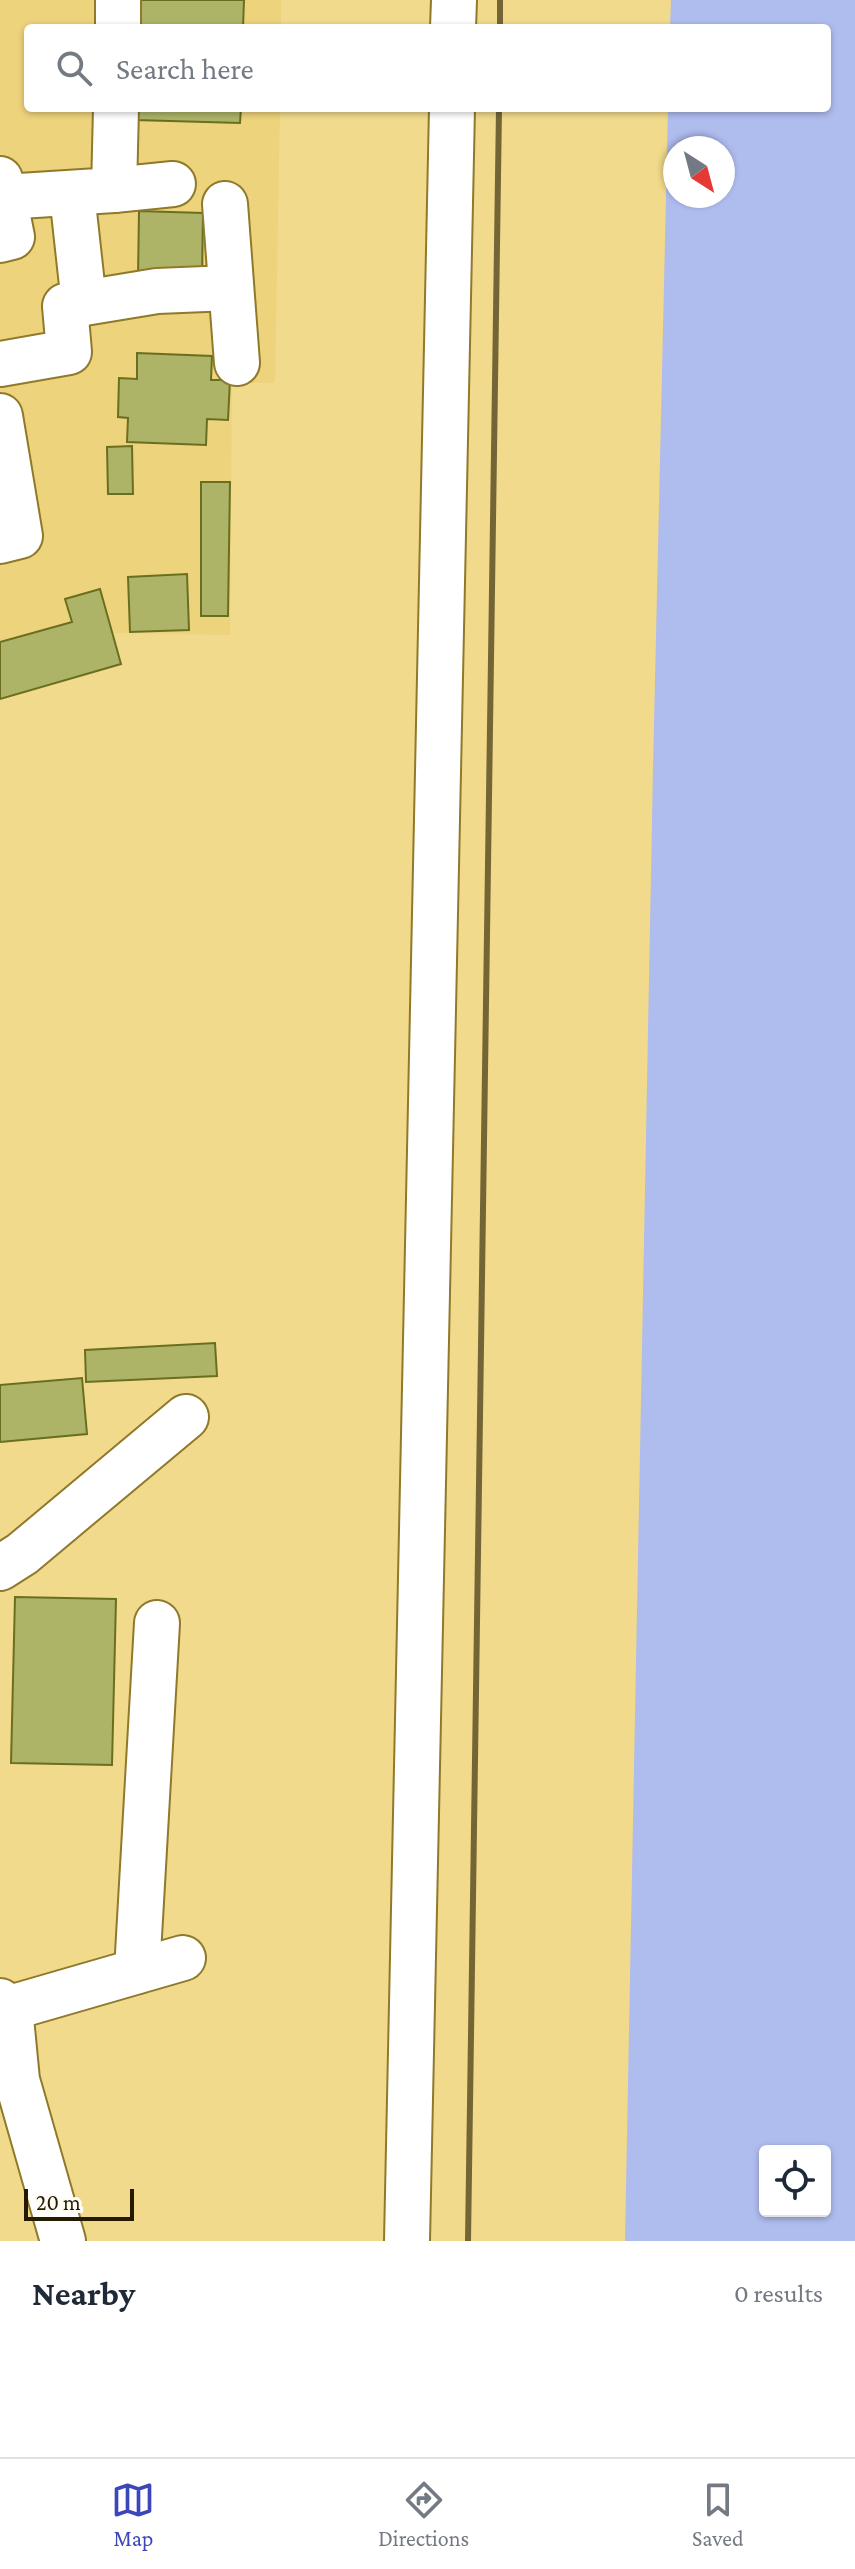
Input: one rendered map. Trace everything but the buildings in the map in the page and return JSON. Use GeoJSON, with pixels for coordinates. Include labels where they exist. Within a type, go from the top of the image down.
{"type":"FeatureCollection","features":[{"type":"Feature","properties":{"kind":"street"},"geometry":{"type":"LineString","coordinates":[[118,0],[118,24]]}},
{"type":"Feature","properties":{"kind":"street"},"geometry":{"type":"LineString","coordinates":[[453,24],[454,0]]}},
{"type":"Feature","properties":{"kind":"street"},"geometry":{"type":"LineString","coordinates":[[84,303],[93,192],[115,112]]}},
{"type":"Feature","properties":{"kind":"street"},"geometry":{"type":"LineString","coordinates":[[407,2241],[452,112]]}},
{"type":"Feature","properties":{"kind":"street"},"geometry":{"type":"LineString","coordinates":[[0,240],[12,237],[2,188],[93,192],[173,184]]}},
{"type":"Feature","properties":{"kind":"street"},"geometry":{"type":"LineString","coordinates":[[225,204],[237,363]]}},
{"type":"Feature","properties":{"kind":"street"},"geometry":{"type":"LineString","coordinates":[[0,364],[69,352],[65,306],[157,291],[230,288]]}},
{"type":"Feature","properties":{"kind":"street"},"geometry":{"type":"LineString","coordinates":[[0,416],[20,536],[0,541]]}},
{"type":"Feature","properties":{"kind":"street"},"geometry":{"type":"LineString","coordinates":[[0,1568],[22,1554],[186,1417]]}},
{"type":"Feature","properties":{"kind":"street"},"geometry":{"type":"LineString","coordinates":[[137,1971],[157,1623]]}},
{"type":"Feature","properties":{"kind":"street"},"geometry":{"type":"LineString","coordinates":[[63,2241],[10,2096],[17,2080],[5,2005],[183,1958]]}},
{"type":"Feature","properties":{"kind":"shaded area"},"geometry":{"type":"Polygon","coordinates":[[[0,0],[281,0],[281,24],[24,24],[24,112],[280,112],[275,383],[232,383],[230,635],[113,633],[121,664],[0,699],[0,0]]]}},
{"type":"Feature","properties":{"kind":"shaded area"},"geometry":{"type":"Polygon","coordinates":[[[671,0],[855,0],[855,2241],[625,2241],[666,208],[735,208],[735,136],[667,136],[668,112],[831,112],[831,24],[670,24],[671,0]]]}},
{"type":"Feature","properties":{"kind":"railway"},"geometry":{"type":"LineString","coordinates":[[500,0],[500,24]]}},
{"type":"Feature","properties":{"kind":"railway"},"geometry":{"type":"LineString","coordinates":[[468,2241],[499,112]]}}]}
